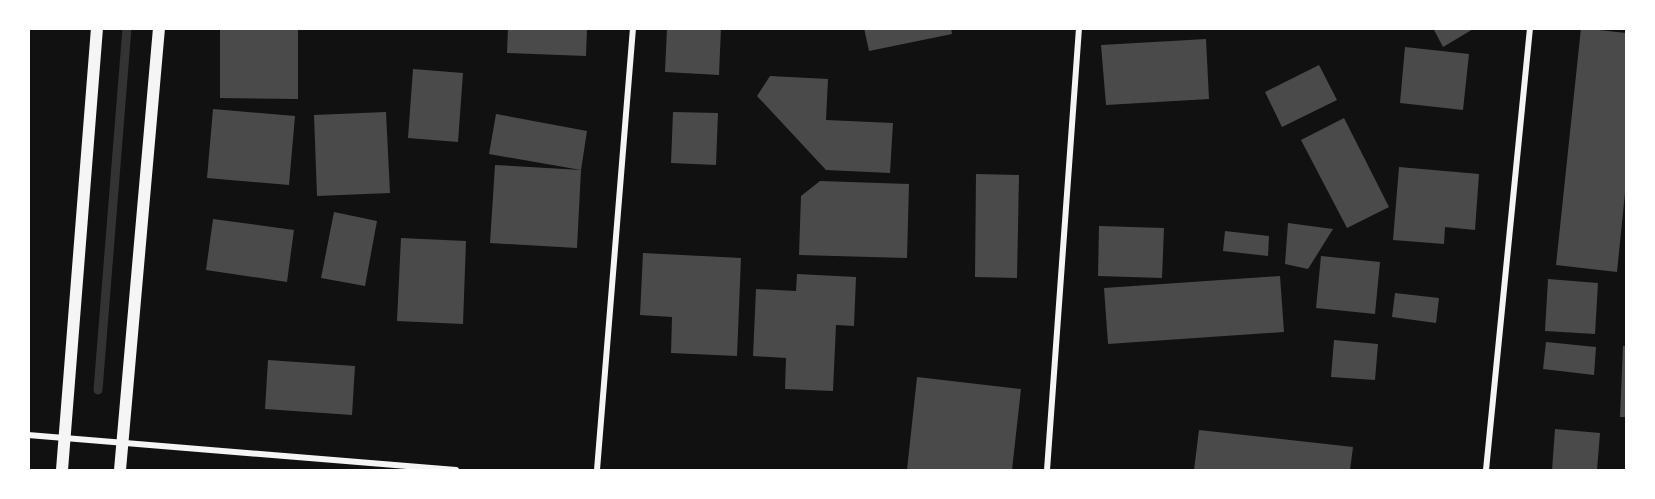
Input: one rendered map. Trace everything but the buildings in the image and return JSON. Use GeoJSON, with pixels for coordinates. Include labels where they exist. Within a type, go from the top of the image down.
{"type":"FeatureCollection","features":[{"type":"Feature","properties":{"kind":"main road"},"geometry":{"type":"LineString","coordinates":[[62,471],[97,28]]}},
{"type":"Feature","properties":{"kind":"main road"},"geometry":{"type":"LineString","coordinates":[[120,471],[159,28]]}},
{"type":"Feature","properties":{"kind":"street"},"geometry":{"type":"LineString","coordinates":[[597,471],[633,28]]}},
{"type":"Feature","properties":{"kind":"street"},"geometry":{"type":"LineString","coordinates":[[1047,471],[1079,28]]}},
{"type":"Feature","properties":{"kind":"street"},"geometry":{"type":"LineString","coordinates":[[1486,471],[1530,28]]}},
{"type":"Feature","properties":{"kind":"street"},"geometry":{"type":"LineString","coordinates":[[28,435],[456,471]]}},
{"type":"Feature","properties":{"kind":"waterway"},"geometry":{"type":"LineString","coordinates":[[98,390],[127,28]]}}]}
